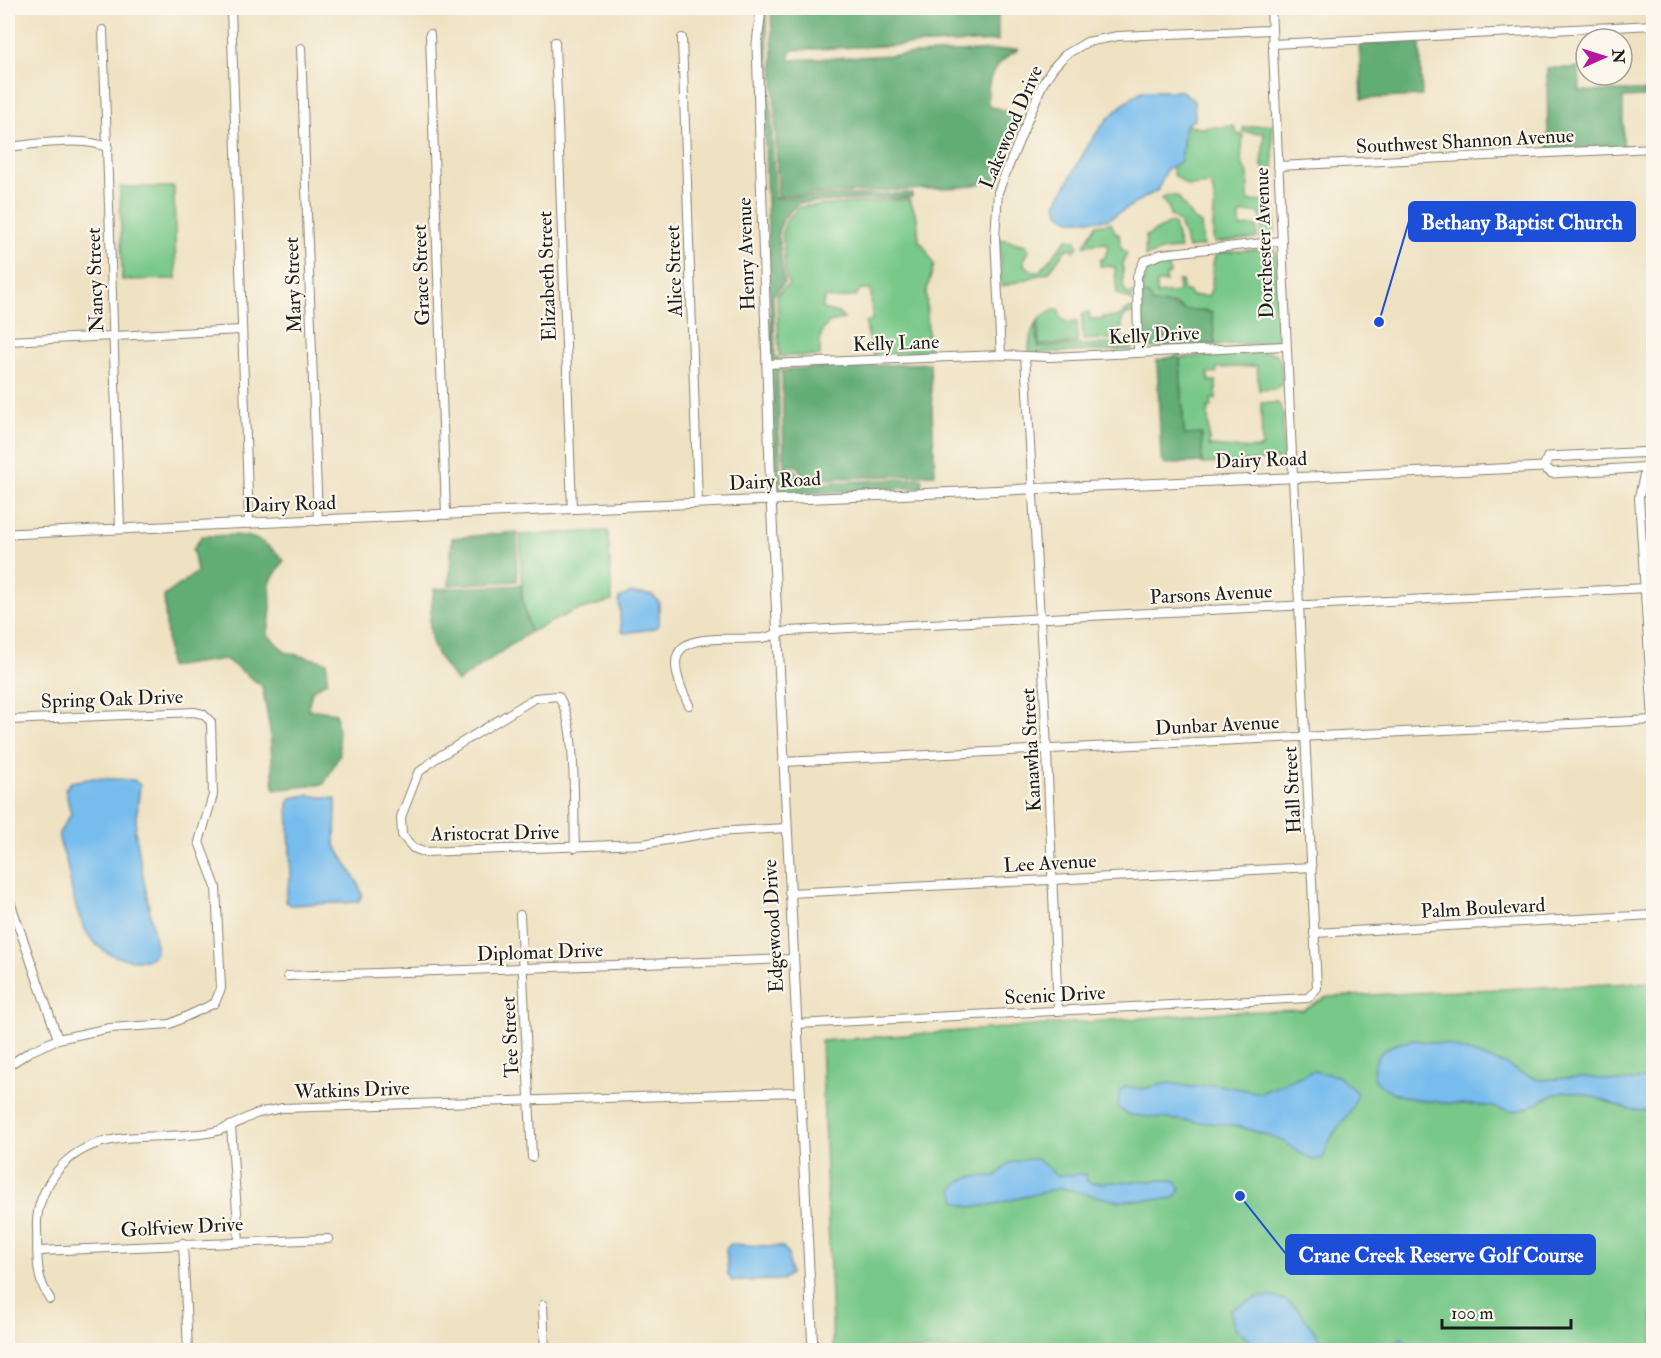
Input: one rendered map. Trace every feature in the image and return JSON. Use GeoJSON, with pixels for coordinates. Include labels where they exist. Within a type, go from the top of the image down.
{"type":"FeatureCollection","features":[{"type":"Feature","properties":{"kind":"street","name":"Henry Avenue"},"geometry":{"type":"LineString","coordinates":[[761,8],[757,44],[771,500]]}},
{"type":"Feature","properties":{"kind":"street","name":"Dorchester Avenue"},"geometry":{"type":"LineString","coordinates":[[1271,8],[1292,477]]}},
{"type":"Feature","properties":{"kind":"street"},"geometry":{"type":"LineString","coordinates":[[231,9],[249,524]]}},
{"type":"Feature","properties":{"kind":"street"},"geometry":{"type":"LineString","coordinates":[[1272,44],[1653,25]]}},
{"type":"Feature","properties":{"kind":"street","name":"Nancy Street"},"geometry":{"type":"LineString","coordinates":[[103,30],[120,529]]}},
{"type":"Feature","properties":{"kind":"street","name":"Lakewood Drive"},"geometry":{"type":"LineString","coordinates":[[1001,355],[995,237],[998,192],[1042,85],[1053,68],[1065,55],[1087,42],[1118,36],[1271,30]]}},
{"type":"Feature","properties":{"kind":"street","name":"Grace Street"},"geometry":{"type":"LineString","coordinates":[[430,34],[446,514]]}},
{"type":"Feature","properties":{"kind":"street","name":"Alice Street"},"geometry":{"type":"LineString","coordinates":[[682,38],[699,503]]}},
{"type":"Feature","properties":{"kind":"street","name":"Elizabeth Street"},"geometry":{"type":"LineString","coordinates":[[555,42],[572,509]]}},
{"type":"Feature","properties":{"kind":"street","name":"Mary Street"},"geometry":{"type":"LineString","coordinates":[[301,48],[318,521]]}},
{"type":"Feature","properties":{"kind":"street"},"geometry":{"type":"LineString","coordinates":[[8,147],[52,141],[98,143],[108,148]]}},
{"type":"Feature","properties":{"kind":"street","name":"Southwest Shannon Avenue"},"geometry":{"type":"LineString","coordinates":[[1278,166],[1653,148]]}},
{"type":"Feature","properties":{"kind":"street"},"geometry":{"type":"LineString","coordinates":[[1138,352],[1137,276],[1144,261],[1162,254],[1281,241]]}},
{"type":"Feature","properties":{"kind":"street"},"geometry":{"type":"LineString","coordinates":[[8,341],[241,330]]}},
{"type":"Feature","properties":{"kind":"street","name":"Kelly Drive"},"geometry":{"type":"LineString","coordinates":[[1025,356],[1285,346]]}},
{"type":"Feature","properties":{"kind":"street","name":"Kelly Lane"},"geometry":{"type":"LineString","coordinates":[[767,364],[1025,356]]}},
{"type":"Feature","properties":{"kind":"street","name":"Kanawha Street"},"geometry":{"type":"LineString","coordinates":[[1025,356],[1041,619],[1058,1011]]}},
{"type":"Feature","properties":{"kind":"street"},"geometry":{"type":"LineString","coordinates":[[1651,452],[1649,468],[1639,496],[1653,720]]}},
{"type":"Feature","properties":{"kind":"street","name":"Dairy Road"},"geometry":{"type":"LineString","coordinates":[[1544,467],[1548,457],[1651,452]]}},
{"type":"Feature","properties":{"kind":"street","name":"Dairy Road"},"geometry":{"type":"LineString","coordinates":[[8,534],[1292,477],[1544,467],[1552,473],[1649,468]]}},
{"type":"Feature","properties":{"kind":"street","name":"Hall Street"},"geometry":{"type":"LineString","coordinates":[[1292,477],[1312,867],[1317,988],[1315,993]]}},
{"type":"Feature","properties":{"kind":"street","name":"Edgewood Drive"},"geometry":{"type":"LineString","coordinates":[[771,500],[813,1350]]}},
{"type":"Feature","properties":{"kind":"street","name":"Parsons Avenue"},"geometry":{"type":"LineString","coordinates":[[688,705],[679,686],[676,654],[681,646],[693,640],[765,637],[777,633],[1646,588]]}},
{"type":"Feature","properties":{"kind":"street","name":"Aristocrat Drive"},"geometry":{"type":"LineString","coordinates":[[575,848],[570,730],[567,709],[558,696],[535,699],[435,759],[418,773],[401,817],[402,835],[413,848],[424,852],[575,848],[643,844],[715,832],[786,828]]}},
{"type":"Feature","properties":{"kind":"street","name":"Spring Oak Drive"},"geometry":{"type":"LineString","coordinates":[[8,720],[194,712],[203,714],[211,723],[213,795],[199,843],[216,887],[221,988],[215,1003],[170,1024],[110,1028],[58,1038],[29,1052],[8,1066]]}},
{"type":"Feature","properties":{"kind":"street","name":"Dunbar Avenue"},"geometry":{"type":"LineString","coordinates":[[783,762],[1653,720]]}},
{"type":"Feature","properties":{"kind":"street","name":"Lee Avenue"},"geometry":{"type":"LineString","coordinates":[[789,893],[1312,867]]}},
{"type":"Feature","properties":{"kind":"street"},"geometry":{"type":"LineString","coordinates":[[8,896],[58,1038]]}},
{"type":"Feature","properties":{"kind":"street","name":"Tee Street"},"geometry":{"type":"LineString","coordinates":[[520,915],[532,1157]]}},
{"type":"Feature","properties":{"kind":"street","name":"Palm Boulevard"},"geometry":{"type":"LineString","coordinates":[[1314,933],[1653,915]]}},
{"type":"Feature","properties":{"kind":"street","name":"Diplomat Drive"},"geometry":{"type":"LineString","coordinates":[[288,976],[792,959]]}},
{"type":"Feature","properties":{"kind":"street","name":"Scenic Drive"},"geometry":{"type":"LineString","coordinates":[[796,1024],[1308,998],[1315,993]]}},
{"type":"Feature","properties":{"kind":"street","name":"Watkins Drive"},"geometry":{"type":"LineString","coordinates":[[50,1299],[39,1282],[36,1217],[45,1189],[59,1167],[77,1151],[111,1138],[212,1132],[231,1126],[253,1114],[282,1108],[799,1092]]}},
{"type":"Feature","properties":{"kind":"street"},"geometry":{"type":"LineString","coordinates":[[231,1126],[239,1241]]}},
{"type":"Feature","properties":{"kind":"street","name":"Golfview Drive"},"geometry":{"type":"LineString","coordinates":[[38,1251],[183,1243],[328,1239]]}},
{"type":"Feature","properties":{"kind":"street"},"geometry":{"type":"LineString","coordinates":[[183,1243],[188,1350]]}},
{"type":"Feature","properties":{"kind":"street"},"geometry":{"type":"LineString","coordinates":[[543,1305],[545,1350]]}},
{"type":"Feature","properties":{"kind":"green space"},"geometry":{"type":"Polygon","coordinates":[[[766,8],[775,198],[912,193],[912,197],[798,203],[783,219],[778,232],[784,283],[773,295],[775,356],[788,366],[778,371],[780,467],[795,470],[804,484],[922,478],[922,487],[776,495],[762,44],[766,8]]]}},
{"type":"Feature","properties":{"kind":"green space"},"geometry":{"type":"Polygon","coordinates":[[[771,8],[998,8],[998,41],[791,50],[789,60],[1019,49],[997,66],[988,87],[988,106],[1007,111],[1019,124],[1013,145],[994,181],[964,187],[778,196],[771,8]]]}},
{"type":"Feature","properties":{"kind":"green space"},"geometry":{"type":"Polygon","coordinates":[[[1420,41],[1422,96],[1362,99],[1359,44],[1420,41]]]}},
{"type":"Feature","properties":{"kind":"green space"},"geometry":{"type":"Polygon","coordinates":[[[1547,68],[1574,68],[1574,87],[1580,87],[1580,91],[1647,91],[1646,97],[1623,98],[1623,148],[1548,149],[1547,68]]]}},
{"type":"Feature","properties":{"kind":"green space"},"geometry":{"type":"Polygon","coordinates":[[[1272,124],[1273,190],[1268,189],[1265,167],[1262,167],[1264,133],[1243,132],[1243,128],[1272,124]]]}},
{"type":"Feature","properties":{"kind":"green space"},"geometry":{"type":"Polygon","coordinates":[[[1185,125],[1199,128],[1234,126],[1237,134],[1243,135],[1241,162],[1248,174],[1248,201],[1267,202],[1275,207],[1275,232],[1272,237],[1261,238],[1262,220],[1258,212],[1240,214],[1240,227],[1257,226],[1257,238],[1214,243],[1214,200],[1211,184],[1188,186],[1174,175],[1172,166],[1181,161],[1185,125]]]}},
{"type":"Feature","properties":{"kind":"green space"},"geometry":{"type":"Polygon","coordinates":[[[120,187],[174,187],[176,279],[122,280],[120,187]]]}},
{"type":"Feature","properties":{"kind":"green space"},"geometry":{"type":"Polygon","coordinates":[[[1169,195],[1178,197],[1192,218],[1201,224],[1203,246],[1188,248],[1179,222],[1170,215],[1169,208],[1161,199],[1169,195]]]}},
{"type":"Feature","properties":{"kind":"green space"},"geometry":{"type":"Polygon","coordinates":[[[909,199],[917,217],[919,241],[934,265],[926,293],[929,351],[873,355],[865,322],[872,321],[871,290],[860,289],[856,296],[836,299],[825,297],[822,309],[838,313],[844,319],[829,323],[822,331],[820,356],[779,356],[777,294],[789,284],[786,279],[782,232],[786,221],[799,207],[909,199]]]}},
{"type":"Feature","properties":{"kind":"green space"},"geometry":{"type":"Polygon","coordinates":[[[1111,223],[1116,234],[1119,234],[1121,248],[1127,253],[1123,263],[1123,285],[1127,294],[1133,293],[1132,301],[1117,294],[1115,267],[1100,266],[1100,259],[1104,259],[1108,248],[1106,243],[1084,245],[1096,225],[1111,223]]]}},
{"type":"Feature","properties":{"kind":"green space"},"geometry":{"type":"Polygon","coordinates":[[[1170,223],[1174,224],[1180,249],[1164,250],[1145,257],[1146,236],[1170,223]]]}},
{"type":"Feature","properties":{"kind":"green space"},"geometry":{"type":"Polygon","coordinates":[[[1000,239],[1026,245],[1029,250],[1024,258],[1024,265],[1034,272],[1039,272],[1067,239],[1075,240],[1078,246],[1074,251],[1072,248],[1065,250],[1049,272],[1001,287],[1000,239]]]}},
{"type":"Feature","properties":{"kind":"green space"},"geometry":{"type":"Polygon","coordinates":[[[1273,248],[1276,250],[1280,332],[1274,341],[1269,343],[1215,345],[1212,313],[1205,310],[1185,310],[1175,304],[1153,304],[1141,294],[1145,268],[1154,262],[1168,259],[1170,274],[1166,275],[1166,282],[1157,283],[1157,294],[1179,292],[1178,281],[1182,281],[1184,291],[1188,291],[1191,296],[1208,296],[1211,291],[1213,264],[1217,253],[1273,248]]]}},
{"type":"Feature","properties":{"kind":"green space"},"geometry":{"type":"Polygon","coordinates":[[[1141,294],[1149,295],[1153,304],[1212,313],[1215,345],[1143,348],[1141,294]]]}},
{"type":"Feature","properties":{"kind":"green space"},"geometry":{"type":"Polygon","coordinates":[[[1131,308],[1134,314],[1126,314],[1122,320],[1122,338],[1083,340],[1082,314],[1089,312],[1090,319],[1103,319],[1103,317],[1117,317],[1131,308]]]}},
{"type":"Feature","properties":{"kind":"green space"},"geometry":{"type":"Polygon","coordinates":[[[1059,309],[1060,317],[1066,322],[1077,322],[1077,343],[1039,345],[1038,322],[1036,326],[1038,347],[1133,343],[1131,350],[1029,353],[1032,331],[1039,319],[1059,309]]]}},
{"type":"Feature","properties":{"kind":"green space"},"geometry":{"type":"Polygon","coordinates":[[[1269,352],[1277,354],[1281,363],[1282,383],[1276,389],[1259,390],[1257,366],[1217,368],[1216,373],[1208,373],[1209,381],[1216,381],[1216,399],[1211,399],[1212,407],[1208,407],[1209,446],[1262,448],[1261,403],[1278,403],[1283,413],[1283,459],[1202,464],[1201,435],[1184,435],[1180,358],[1269,352]]]}},
{"type":"Feature","properties":{"kind":"green space"},"geometry":{"type":"Polygon","coordinates":[[[1177,356],[1180,358],[1184,435],[1202,434],[1202,462],[1165,464],[1161,459],[1157,360],[1177,356]]]}},
{"type":"Feature","properties":{"kind":"green space"},"geometry":{"type":"Polygon","coordinates":[[[930,363],[935,474],[804,480],[798,466],[784,465],[782,372],[790,369],[930,363]]]}},
{"type":"Feature","properties":{"kind":"green space"},"geometry":{"type":"Polygon","coordinates":[[[608,531],[612,601],[574,611],[530,632],[522,598],[520,535],[608,531]]]}},
{"type":"Feature","properties":{"kind":"green space"},"geometry":{"type":"Polygon","coordinates":[[[517,532],[517,581],[449,585],[452,538],[517,532]]]}},
{"type":"Feature","properties":{"kind":"green space"},"geometry":{"type":"Polygon","coordinates":[[[202,536],[247,536],[264,543],[284,560],[270,582],[271,608],[268,635],[285,652],[327,662],[327,681],[312,691],[308,709],[336,713],[340,754],[324,784],[274,790],[270,730],[262,686],[225,659],[169,667],[164,596],[197,572],[193,549],[202,536]]]}},
{"type":"Feature","properties":{"kind":"green space"},"geometry":{"type":"Polygon","coordinates":[[[521,585],[530,632],[457,682],[439,658],[431,638],[430,618],[434,589],[521,585]]]}},
{"type":"Feature","properties":{"kind":"green space"},"geometry":{"type":"Polygon","coordinates":[[[1653,982],[1653,1350],[833,1350],[821,1041],[1227,1012],[1304,1010],[1327,997],[1653,982]]]}},
{"type":"Feature","properties":{"kind":"water"},"geometry":{"type":"Polygon","coordinates":[[[1142,91],[1182,91],[1194,101],[1195,119],[1185,125],[1181,161],[1167,169],[1158,190],[1107,220],[1070,220],[1060,214],[1056,204],[1091,141],[1112,114],[1142,91]]]}},
{"type":"Feature","properties":{"kind":"water"},"geometry":{"type":"Polygon","coordinates":[[[630,593],[652,595],[659,602],[659,625],[653,629],[624,633],[621,630],[619,598],[630,593]]]}},
{"type":"Feature","properties":{"kind":"water"},"geometry":{"type":"Polygon","coordinates":[[[94,778],[134,780],[140,785],[135,831],[156,946],[156,953],[147,960],[126,959],[109,954],[96,945],[80,918],[74,901],[59,837],[59,833],[71,814],[65,789],[71,782],[94,778]]]}},
{"type":"Feature","properties":{"kind":"water"},"geometry":{"type":"Polygon","coordinates":[[[307,795],[336,799],[335,845],[359,885],[362,895],[358,902],[291,905],[285,901],[291,875],[288,804],[291,798],[307,795]]]}},
{"type":"Feature","properties":{"kind":"water"},"geometry":{"type":"Polygon","coordinates":[[[1414,1040],[1448,1045],[1507,1065],[1539,1080],[1586,1077],[1622,1082],[1653,1078],[1653,1111],[1632,1110],[1573,1092],[1557,1094],[1529,1107],[1513,1111],[1486,1106],[1434,1102],[1392,1093],[1378,1084],[1373,1071],[1380,1054],[1391,1046],[1414,1040]]]}},
{"type":"Feature","properties":{"kind":"water"},"geometry":{"type":"Polygon","coordinates":[[[1312,1071],[1338,1076],[1357,1093],[1349,1113],[1332,1136],[1322,1159],[1312,1160],[1281,1140],[1238,1126],[1130,1115],[1118,1108],[1120,1091],[1124,1086],[1142,1089],[1169,1083],[1192,1087],[1214,1084],[1261,1093],[1312,1071]]]}},
{"type":"Feature","properties":{"kind":"water"},"geometry":{"type":"Polygon","coordinates":[[[1037,1159],[1056,1175],[1086,1174],[1086,1180],[1091,1183],[1169,1180],[1177,1181],[1180,1190],[1174,1198],[1118,1201],[1061,1188],[991,1205],[970,1207],[956,1202],[953,1189],[962,1180],[996,1176],[1009,1163],[1037,1159]]]}},
{"type":"Feature","properties":{"kind":"water"},"geometry":{"type":"Polygon","coordinates":[[[731,1244],[783,1247],[788,1253],[790,1274],[782,1280],[732,1281],[728,1275],[726,1248],[731,1244]]]}},
{"type":"Feature","properties":{"kind":"water"},"geometry":{"type":"Polygon","coordinates":[[[1258,1297],[1276,1297],[1291,1304],[1322,1341],[1335,1350],[1258,1350],[1234,1326],[1230,1310],[1258,1297]]]}},
{"type":"Feature","properties":{"kind":"water"},"geometry":{"type":"Polygon","coordinates":[[[1402,1338],[1414,1350],[1378,1350],[1402,1338]]]}},
{"type":"Feature","properties":{"kind":"place","name":"Bethany Baptist Church"},"geometry":{"type":"Point","coordinates":[1379,322]}},
{"type":"Feature","properties":{"kind":"place","name":"Crane Creek Reserve Golf Course"},"geometry":{"type":"Point","coordinates":[1240,1196]}}]}
